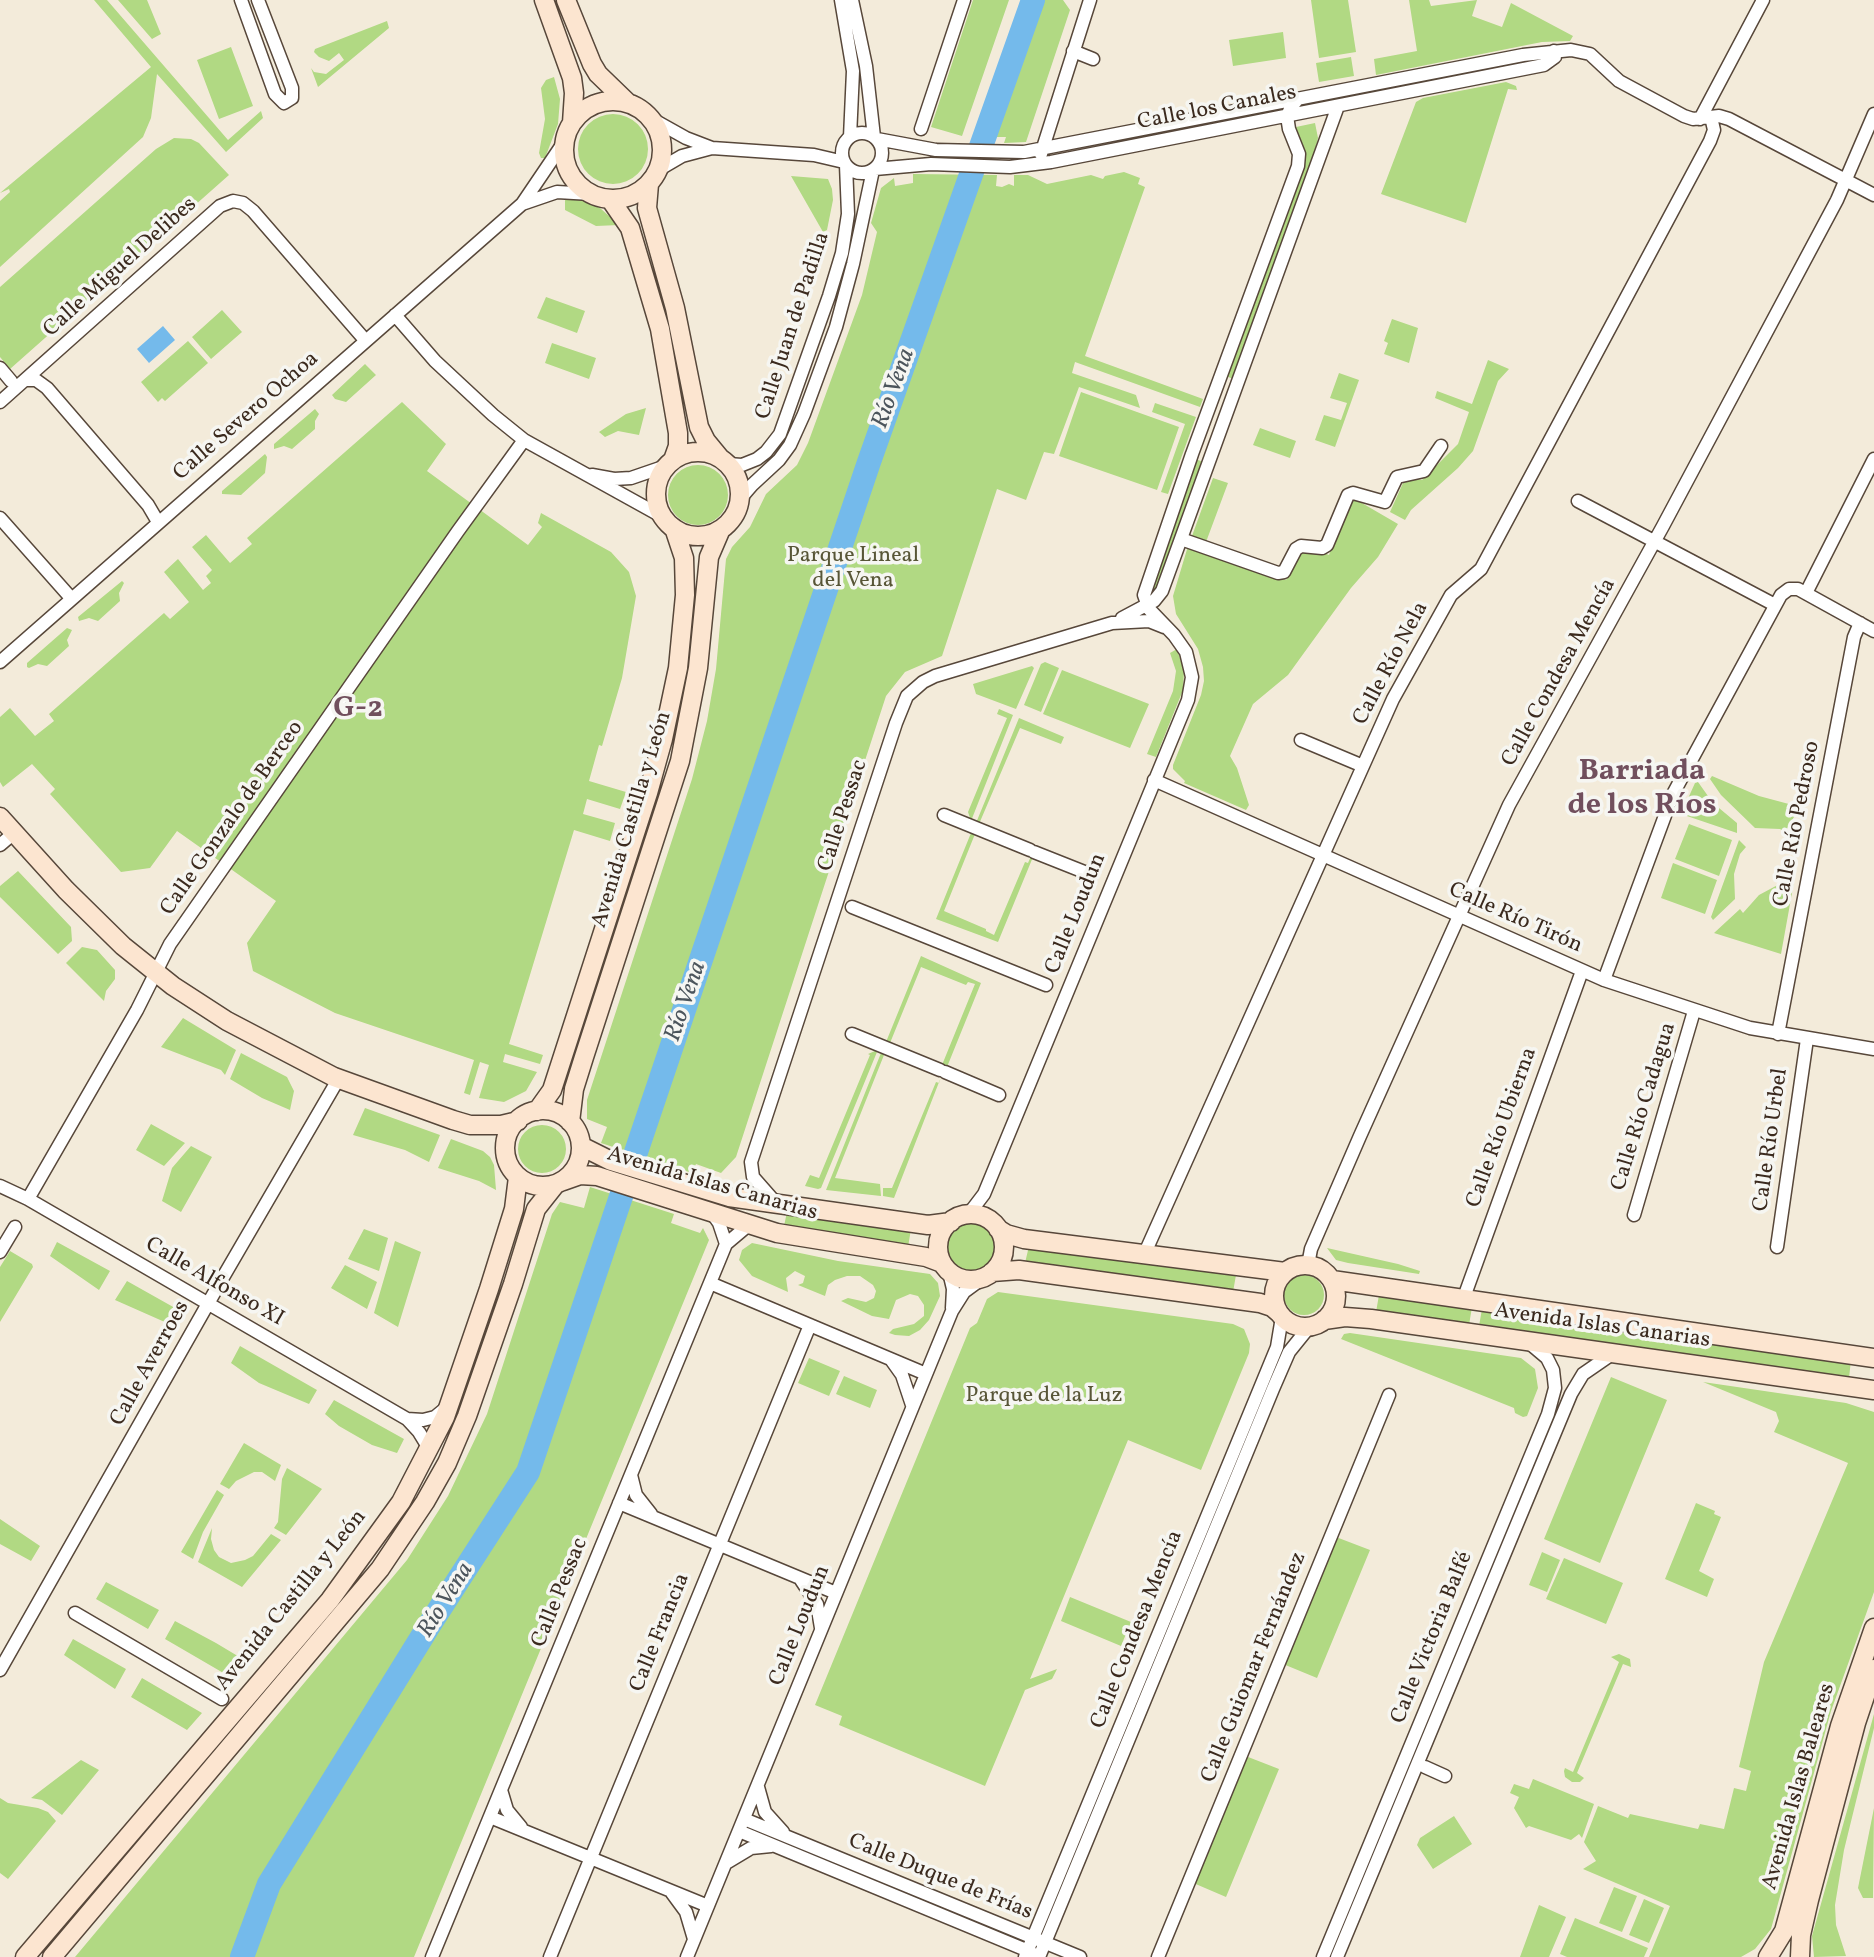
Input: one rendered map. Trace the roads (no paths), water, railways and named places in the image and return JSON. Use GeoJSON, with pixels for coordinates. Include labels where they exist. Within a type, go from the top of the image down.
{"type":"FeatureCollection","features":[{"type":"Feature","properties":{"kind":"main road"},"geometry":{"type":"LineString","coordinates":[[544,0],[572,78],[572,123]]}},
{"type":"Feature","properties":{"kind":"main road"},"geometry":{"type":"LineString","coordinates":[[566,0],[598,74],[628,103],[652,119],[660,133],[662,145],[647,208],[675,308],[699,427],[739,484],[736,511],[721,529],[697,535],[669,523],[656,491],[657,482],[670,463],[678,440],[675,409],[654,306],[630,228],[610,199]]}},
{"type":"Feature","properties":{"kind":"main road"},"geometry":{"type":"LineString","coordinates":[[628,103],[597,103],[582,111],[572,123],[564,142],[567,170],[577,184],[591,194],[610,199],[631,196],[654,177]]}},
{"type":"Feature","properties":{"kind":"main road"},"geometry":{"type":"LineString","coordinates":[[670,463],[682,455],[701,452],[724,461]]}},
{"type":"Feature","properties":{"kind":"main road","name":"Avenida Castilla y León"},"geometry":{"type":"LineString","coordinates":[[537,1111],[552,1090],[648,793],[666,727],[678,668],[685,595],[684,558],[669,523]]}},
{"type":"Feature","properties":{"kind":"main road","name":"Avenida Castilla y León"},"geometry":{"type":"LineString","coordinates":[[570,1122],[574,1089],[680,761],[698,668],[709,557],[721,529]]}},
{"type":"Feature","properties":{"kind":"main road"},"geometry":{"type":"LineString","coordinates":[[0,817],[7,839],[156,973],[239,1028],[339,1078],[470,1125],[499,1146],[506,1155]]}},
{"type":"Feature","properties":{"kind":"main road"},"geometry":{"type":"LineString","coordinates":[[470,1125],[501,1125],[518,1121],[537,1111],[555,1112],[570,1122],[580,1137],[580,1160],[573,1172],[559,1183],[542,1187],[518,1177],[506,1155],[506,1140],[518,1121]]}},
{"type":"Feature","properties":{"kind":"main road","name":"Avenida Islas Canarias"},"geometry":{"type":"LineString","coordinates":[[581,1146],[615,1172],[681,1193],[928,1225],[959,1218]]}},
{"type":"Feature","properties":{"kind":"main road","name":"Avenida Islas Canarias"},"geometry":{"type":"LineString","coordinates":[[559,1183],[580,1175],[597,1176],[615,1172]]}},
{"type":"Feature","properties":{"kind":"main road","name":"Avenida Castilla y León"},"geometry":{"type":"LineString","coordinates":[[25,1955],[330,1600],[384,1529],[430,1450],[449,1406],[516,1203],[518,1177]]}},
{"type":"Feature","properties":{"kind":"main road","name":"Avenida Castilla y León"},"geometry":{"type":"LineString","coordinates":[[52,1957],[380,1569],[425,1502],[447,1463],[467,1416],[536,1209],[559,1183]]}},
{"type":"Feature","properties":{"kind":"main road","name":"Avenida Islas Canarias"},"geometry":{"type":"LineString","coordinates":[[681,1193],[712,1213],[808,1239],[926,1257],[946,1268]]}},
{"type":"Feature","properties":{"kind":"main road"},"geometry":{"type":"LineString","coordinates":[[1281,1315],[1274,1292],[1285,1272],[1295,1266],[1308,1265],[1318,1268],[1332,1280],[1335,1302],[1332,1311],[1317,1323],[1296,1325],[1281,1315],[1272,1307],[1260,1303],[1019,1270],[969,1280],[946,1268],[938,1246],[940,1237],[959,1218],[985,1218],[1015,1237],[1285,1272]]}},
{"type":"Feature","properties":{"kind":"main road"},"geometry":{"type":"LineString","coordinates":[[988,1275],[998,1267],[1004,1252],[998,1229]]}},
{"type":"Feature","properties":{"kind":"main road","name":"Avenida Islas Canarias"},"geometry":{"type":"LineString","coordinates":[[1332,1280],[1872,1356]]}},
{"type":"Feature","properties":{"kind":"main road","name":"Avenida Islas Canarias"},"geometry":{"type":"LineString","coordinates":[[1317,1323],[1345,1317],[1371,1319],[1874,1390]]}},
{"type":"Feature","properties":{"kind":"main road","name":"Avenida Islas Baleares"},"geometry":{"type":"LineString","coordinates":[[1768,1957],[1784,1931],[1840,1726],[1874,1628]]}},
{"type":"Feature","properties":{"kind":"main road","name":"Avenida Islas Baleares"},"geometry":{"type":"LineString","coordinates":[[1800,1957],[1801,1935],[1809,1900],[1856,1723],[1874,1669]]}},
{"type":"Feature","properties":{"kind":"street"},"geometry":{"type":"LineString","coordinates":[[241,0],[277,99],[289,102],[292,88],[258,0]]}},
{"type":"Feature","properties":{"kind":"street"},"geometry":{"type":"LineString","coordinates":[[841,0],[853,71],[849,138],[843,148],[845,164]]}},
{"type":"Feature","properties":{"kind":"street"},"geometry":{"type":"LineString","coordinates":[[652,119],[712,148],[814,155],[845,164],[859,173],[874,170],[882,154],[875,138],[866,66],[852,0]]}},
{"type":"Feature","properties":{"kind":"street"},"geometry":{"type":"LineString","coordinates":[[921,129],[964,0]]}},
{"type":"Feature","properties":{"kind":"street"},"geometry":{"type":"LineString","coordinates":[[1026,165],[1039,158],[1043,149],[1090,0]]}},
{"type":"Feature","properties":{"kind":"street","name":"Calle Río Nela"},"geometry":{"type":"LineString","coordinates":[[1144,1255],[1393,699],[1451,595],[1481,569],[1710,141],[1714,130],[1705,118],[1763,0]]}},
{"type":"Feature","properties":{"kind":"street"},"geometry":{"type":"LineString","coordinates":[[254,32],[268,27]]}},
{"type":"Feature","properties":{"kind":"street","name":"Calle los Canales"},"geometry":{"type":"LineString","coordinates":[[874,170],[1043,149],[1402,79],[1571,50],[1590,54],[1616,78],[1684,116],[1729,119],[1874,195]]}},
{"type":"Feature","properties":{"kind":"street"},"geometry":{"type":"LineString","coordinates":[[1073,51],[1093,59]]}},
{"type":"Feature","properties":{"kind":"street","name":"Calle los Canales"},"geometry":{"type":"LineString","coordinates":[[875,138],[997,167],[1026,165],[1525,69],[1548,64],[1555,57],[1554,51]]}},
{"type":"Feature","properties":{"kind":"street"},"geometry":{"type":"LineString","coordinates":[[1402,79],[1404,93]]}},
{"type":"Feature","properties":{"kind":"street"},"geometry":{"type":"LineString","coordinates":[[1146,606],[1146,587],[1298,166],[1299,154],[1290,135],[1287,116],[1301,98],[1318,110],[1324,139]]}},
{"type":"Feature","properties":{"kind":"street"},"geometry":{"type":"LineString","coordinates":[[1112,623],[1146,606],[1162,591],[1338,106]]}},
{"type":"Feature","properties":{"kind":"street","name":"Calle Condesa Mencía"},"geometry":{"type":"LineString","coordinates":[[1308,1265],[1311,1249],[1354,1150],[1509,805],[1656,541],[1846,181],[1874,114]]}},
{"type":"Feature","properties":{"kind":"street"},"geometry":{"type":"LineString","coordinates":[[1251,123],[1278,127],[1290,135]]}},
{"type":"Feature","properties":{"kind":"street"},"geometry":{"type":"LineString","coordinates":[[814,155],[863,133],[875,138]]}},
{"type":"Feature","properties":{"kind":"street","name":"Calle Severo Ochoa"},"geometry":{"type":"LineString","coordinates":[[0,662],[522,204],[564,142]]}},
{"type":"Feature","properties":{"kind":"street"},"geometry":{"type":"LineString","coordinates":[[654,177],[682,156],[712,148]]}},
{"type":"Feature","properties":{"kind":"street","name":"Calle Juan de Padilla"},"geometry":{"type":"LineString","coordinates":[[724,461],[742,465],[757,459],[780,434],[842,253],[848,214],[845,164]]}},
{"type":"Feature","properties":{"kind":"street","name":"Calle Juan de Padilla"},"geometry":{"type":"LineString","coordinates":[[739,500],[779,460],[790,445],[804,414],[836,327],[874,170]]}},
{"type":"Feature","properties":{"kind":"street","name":"Calle Severo Ochoa"},"geometry":{"type":"LineString","coordinates":[[522,204],[557,192],[591,194]]}},
{"type":"Feature","properties":{"kind":"street","name":"Calle Miguel Delibes"},"geometry":{"type":"LineString","coordinates":[[0,402],[220,206],[233,201],[243,203],[253,211],[365,340]]}},
{"type":"Feature","properties":{"kind":"street"},"geometry":{"type":"LineString","coordinates":[[395,315],[435,361],[524,440],[669,523]]}},
{"type":"Feature","properties":{"kind":"street"},"geometry":{"type":"LineString","coordinates":[[44,363],[40,373],[47,388]]}},
{"type":"Feature","properties":{"kind":"street"},"geometry":{"type":"LineString","coordinates":[[0,368],[11,381]]}},
{"type":"Feature","properties":{"kind":"street"},"geometry":{"type":"LineString","coordinates":[[25,380],[36,380],[47,388],[148,505],[158,522]]}},
{"type":"Feature","properties":{"kind":"street"},"geometry":{"type":"LineString","coordinates":[[1219,382],[1235,388]]}},
{"type":"Feature","properties":{"kind":"street","name":"Calle Gonzalo de Berceo"},"geometry":{"type":"LineString","coordinates":[[28,1199],[92,1090],[170,944],[464,521],[524,440]]}},
{"type":"Feature","properties":{"kind":"street"},"geometry":{"type":"LineString","coordinates":[[1181,539],[1278,573],[1284,572],[1296,549],[1327,545],[1348,495],[1353,493],[1385,502],[1397,477],[1424,471],[1441,446]]}},
{"type":"Feature","properties":{"kind":"street"},"geometry":{"type":"LineString","coordinates":[[1192,454],[1209,460]]}},
{"type":"Feature","properties":{"kind":"street"},"geometry":{"type":"LineString","coordinates":[[1806,593],[1874,459]]}},
{"type":"Feature","properties":{"kind":"street"},"geometry":{"type":"LineString","coordinates":[[581,473],[614,479],[631,478],[670,463]]}},
{"type":"Feature","properties":{"kind":"street"},"geometry":{"type":"LineString","coordinates":[[1578,501],[1775,605]]}},
{"type":"Feature","properties":{"kind":"street"},"geometry":{"type":"LineString","coordinates":[[0,518],[71,598]]}},
{"type":"Feature","properties":{"kind":"street"},"geometry":{"type":"LineString","coordinates":[[1604,980],[1673,794],[1781,595],[1789,589],[1806,593],[1874,631]]}},
{"type":"Feature","properties":{"kind":"street","name":"Calle Loudun"},"geometry":{"type":"LineString","coordinates":[[959,1218],[984,1194],[1188,700],[1192,677],[1186,652],[1146,606]]}},
{"type":"Feature","properties":{"kind":"street","name":"Calle Pessac"},"geometry":{"type":"LineString","coordinates":[[776,1203],[753,1177],[751,1162],[907,696],[923,682],[939,675],[1112,623],[1149,621],[1167,628]]}},
{"type":"Feature","properties":{"kind":"street","name":"Calle Río Pedroso"},"geometry":{"type":"LineString","coordinates":[[1778,1034],[1854,637],[1860,623]]}},
{"type":"Feature","properties":{"kind":"street"},"geometry":{"type":"LineString","coordinates":[[1301,740],[1363,766]]}},
{"type":"Feature","properties":{"kind":"street","name":"Calle Río Tirón"},"geometry":{"type":"LineString","coordinates":[[1154,780],[1604,980],[1694,1011],[1778,1034],[1874,1049]]}},
{"type":"Feature","properties":{"kind":"street"},"geometry":{"type":"LineString","coordinates":[[944,815],[1092,875]]}},
{"type":"Feature","properties":{"kind":"street"},"geometry":{"type":"LineString","coordinates":[[852,907],[1046,985]]}},
{"type":"Feature","properties":{"kind":"street","name":"Calle Río Ubierna"},"geometry":{"type":"LineString","coordinates":[[1463,1300],[1582,971]]}},
{"type":"Feature","properties":{"kind":"street","name":"Calle Río Cadagua"},"geometry":{"type":"LineString","coordinates":[[1634,1215],[1694,1011]]}},
{"type":"Feature","properties":{"kind":"street"},"geometry":{"type":"LineString","coordinates":[[852,1034],[999,1095]]}},
{"type":"Feature","properties":{"kind":"street","name":"Calle Río Urbel"},"geometry":{"type":"LineString","coordinates":[[1777,1247],[1807,1039]]}},
{"type":"Feature","properties":{"kind":"street","name":"Calle Averroes"},"geometry":{"type":"LineString","coordinates":[[0,1670],[339,1078]]}},
{"type":"Feature","properties":{"kind":"street","name":"Calle Alfonso XI"},"geometry":{"type":"LineString","coordinates":[[0,1186],[28,1199],[407,1419],[430,1450]]}},
{"type":"Feature","properties":{"kind":"street"},"geometry":{"type":"LineString","coordinates":[[712,1213],[726,1244],[745,1228],[755,1225]]}},
{"type":"Feature","properties":{"kind":"street"},"geometry":{"type":"LineString","coordinates":[[0,1252],[15,1227]]}},
{"type":"Feature","properties":{"kind":"street","name":"Calle Pessac"},"geometry":{"type":"LineString","coordinates":[[432,1957],[726,1244]]}},
{"type":"Feature","properties":{"kind":"street","name":"Calle Loudun"},"geometry":{"type":"LineString","coordinates":[[946,1268],[953,1289],[952,1311]]}},
{"type":"Feature","properties":{"kind":"street","name":"Calle Loudun"},"geometry":{"type":"LineString","coordinates":[[691,1950],[952,1311],[964,1292],[988,1275]]}},
{"type":"Feature","properties":{"kind":"street"},"geometry":{"type":"LineString","coordinates":[[710,1283],[926,1374]]}},
{"type":"Feature","properties":{"kind":"street","name":"Calle Condesa Mencía"},"geometry":{"type":"LineString","coordinates":[[1042,1936],[1277,1347],[1281,1315]]}},
{"type":"Feature","properties":{"kind":"street","name":"Calle Condesa Mencía"},"geometry":{"type":"LineString","coordinates":[[1032,1956],[1289,1352],[1317,1323]]}},
{"type":"Feature","properties":{"kind":"street","name":"Calle Francia"},"geometry":{"type":"LineString","coordinates":[[550,1957],[810,1325]]}},
{"type":"Feature","properties":{"kind":"street","name":"Calle Victoria Balfé"},"geometry":{"type":"LineString","coordinates":[[1323,1957],[1552,1401],[1555,1388],[1553,1370],[1547,1358],[1525,1340]]}},
{"type":"Feature","properties":{"kind":"street","name":"Calle Victoria Balfé"},"geometry":{"type":"LineString","coordinates":[[1337,1957],[1571,1394],[1583,1374],[1616,1352]]}},
{"type":"Feature","properties":{"kind":"street"},"geometry":{"type":"LineString","coordinates":[[890,1358],[902,1375],[913,1407]]}},
{"type":"Feature","properties":{"kind":"street","name":"Calle Guiomar Fernández"},"geometry":{"type":"LineString","coordinates":[[1158,1957],[1389,1395]]}},
{"type":"Feature","properties":{"kind":"street"},"geometry":{"type":"LineString","coordinates":[[407,1419],[435,1417],[449,1406]]}},
{"type":"Feature","properties":{"kind":"street"},"geometry":{"type":"LineString","coordinates":[[631,1475],[640,1502],[656,1519]]}},
{"type":"Feature","properties":{"kind":"street"},"geometry":{"type":"LineString","coordinates":[[619,1503],[836,1593]]}},
{"type":"Feature","properties":{"kind":"street"},"geometry":{"type":"LineString","coordinates":[[798,1577],[817,1604],[822,1629]]}},
{"type":"Feature","properties":{"kind":"street"},"geometry":{"type":"LineString","coordinates":[[75,1613],[222,1699]]}},
{"type":"Feature","properties":{"kind":"street"},"geometry":{"type":"LineString","coordinates":[[1425,1767],[1445,1776]]}},
{"type":"Feature","properties":{"kind":"street","name":"Calle Duque de Frías"},"geometry":{"type":"LineString","coordinates":[[758,1784],[765,1812],[789,1845]]}},
{"type":"Feature","properties":{"kind":"street"},"geometry":{"type":"LineString","coordinates":[[501,1790],[511,1818],[526,1832]]}},
{"type":"Feature","properties":{"kind":"street"},"geometry":{"type":"LineString","coordinates":[[490,1817],[708,1906]]}},
{"type":"Feature","properties":{"kind":"street","name":"Calle Duque de Frías"},"geometry":{"type":"LineString","coordinates":[[741,1825],[1032,1956]]}},
{"type":"Feature","properties":{"kind":"street","name":"Calle Duque de Frías"},"geometry":{"type":"LineString","coordinates":[[725,1864],[751,1848],[789,1845],[1042,1936],[1076,1955]]}},
{"type":"Feature","properties":{"kind":"street"},"geometry":{"type":"LineString","coordinates":[[670,1891],[686,1912],[691,1950]]}},
{"type":"Feature","properties":{"kind":"water"},"geometry":{"type":"Polygon","coordinates":[[[163,326],[175,340],[149,363],[137,349],[163,326]]]}},
{"type":"Feature","properties":{"kind":"waterway","name":"Río Vena"},"geometry":{"type":"LineString","coordinates":[[242,1957],[269,1884],[528,1472],[869,462],[1033,0]]}},
{"type":"Feature","properties":{"kind":"district","name":"G-2"},"geometry":{"type":"Point","coordinates":[358,710]}},
{"type":"Feature","properties":{"kind":"district","name":"Barriada de los Ríos"},"geometry":{"type":"Point","coordinates":[1642,790]}},
{"type":"Feature","properties":{"kind":"park label","name":"Parque Lineal del Vena"},"geometry":{"type":"Point","coordinates":[853,570]}},
{"type":"Feature","properties":{"kind":"park label","name":"Parque de la Luz"},"geometry":{"type":"Point","coordinates":[1044,1397]}}]}
